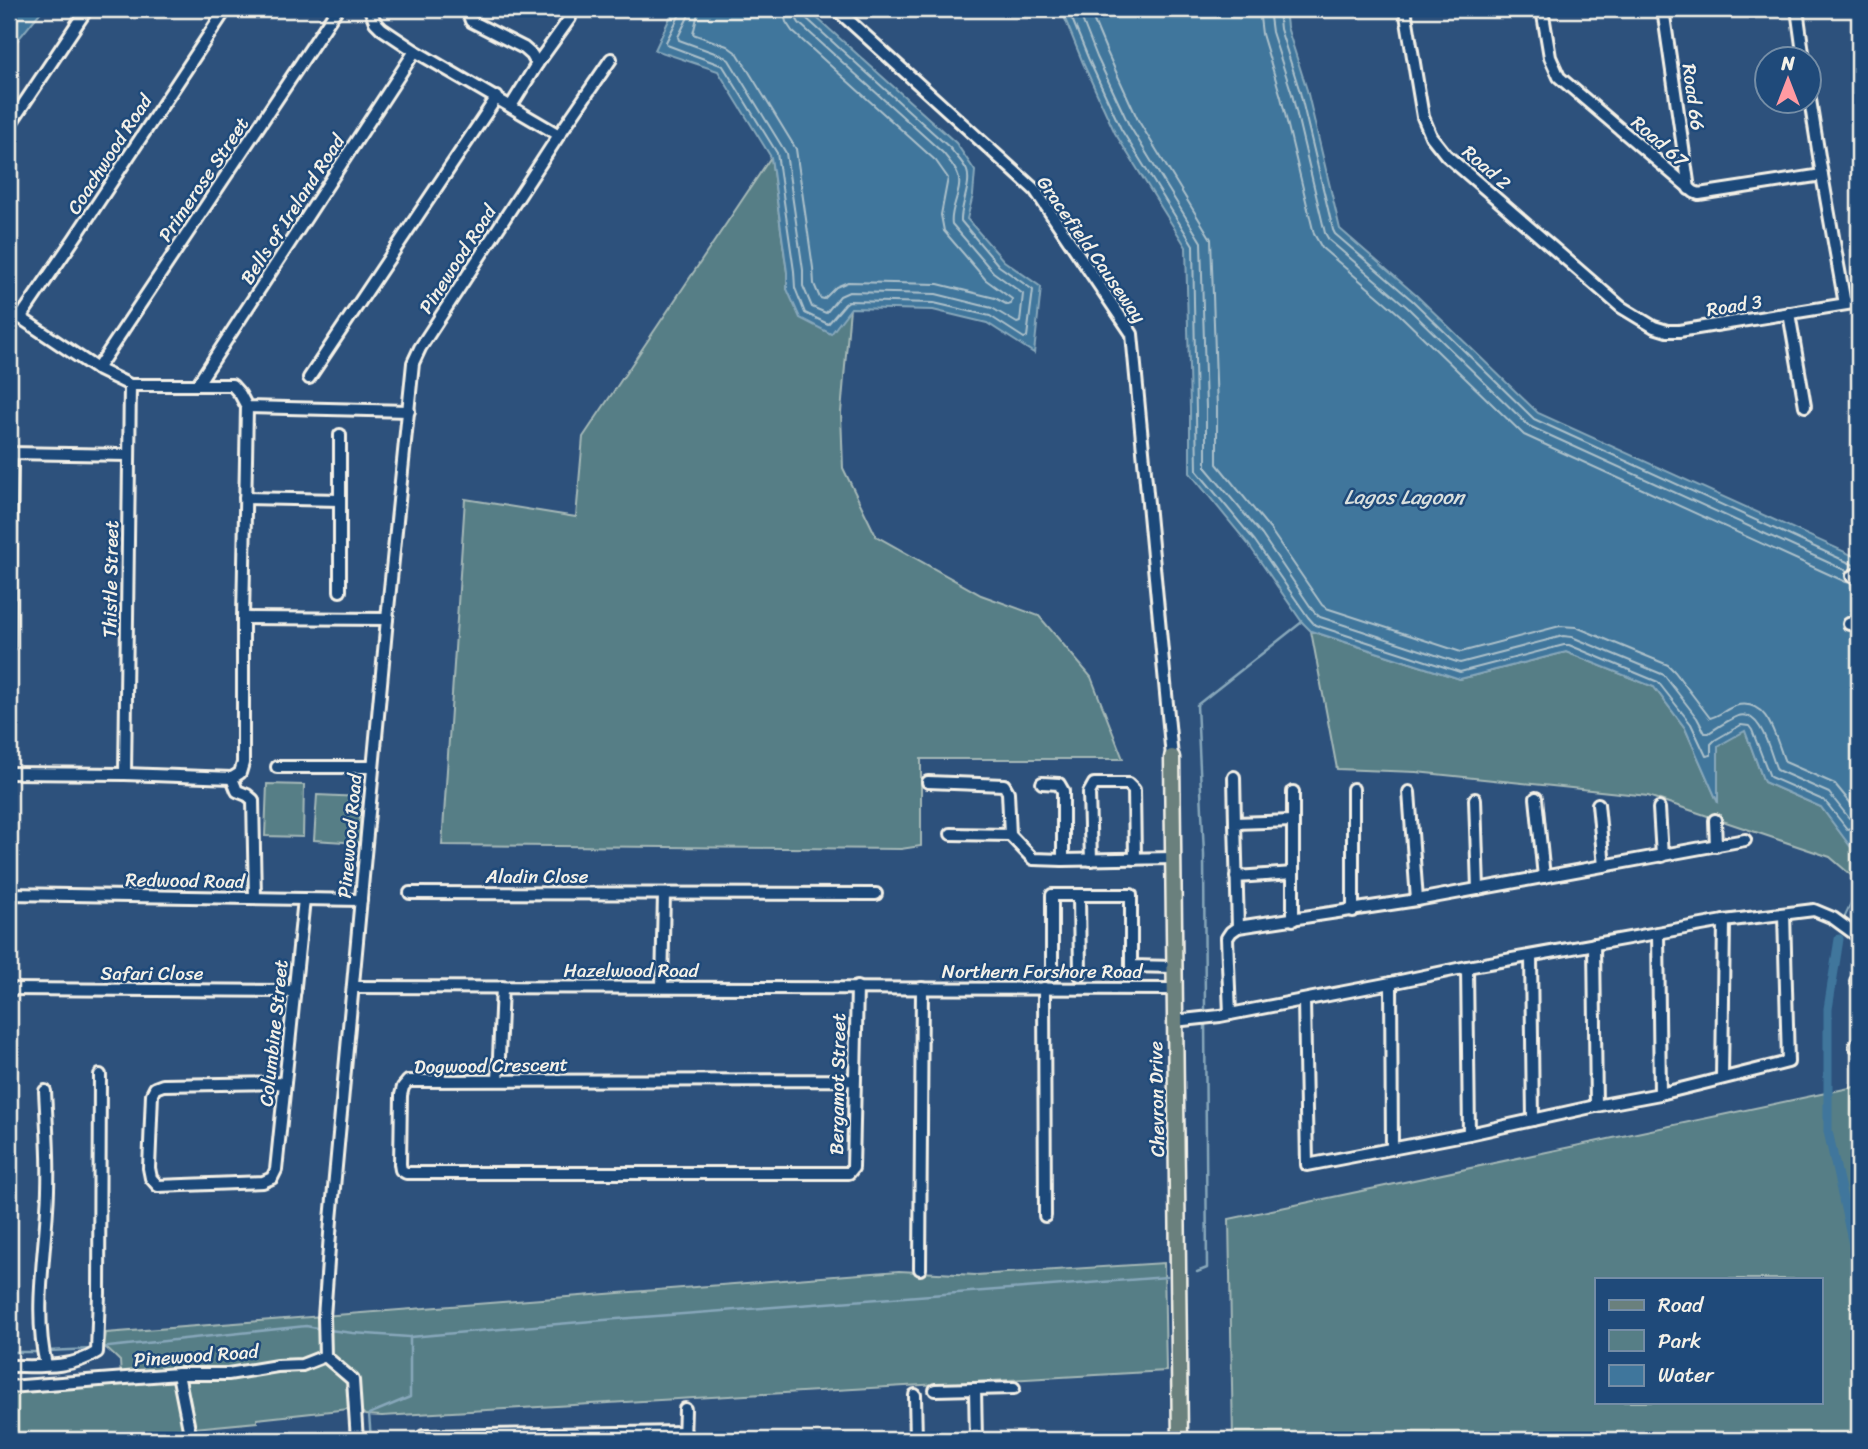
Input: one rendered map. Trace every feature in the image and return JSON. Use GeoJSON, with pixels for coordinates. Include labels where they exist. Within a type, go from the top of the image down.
{"type":"FeatureCollection","features":[{"type":"Feature","properties":{"kind":"main road","name":"Chevron Drive"},"geometry":{"type":"LineString","coordinates":[[1171,757],[1180,1440]]}},
{"type":"Feature","properties":{"kind":"street"},"geometry":{"type":"LineString","coordinates":[[9,126],[88,9]]}},
{"type":"Feature","properties":{"kind":"street","name":"Coachwood Road"},"geometry":{"type":"LineString","coordinates":[[20,318],[226,9]]}},
{"type":"Feature","properties":{"kind":"street","name":"Primerose Street"},"geometry":{"type":"LineString","coordinates":[[97,369],[337,9]]}},
{"type":"Feature","properties":{"kind":"street"},"geometry":{"type":"LineString","coordinates":[[370,9],[375,22],[382,29],[559,135]]}},
{"type":"Feature","properties":{"kind":"street"},"geometry":{"type":"LineString","coordinates":[[469,9],[471,21],[524,48],[537,64]]}},
{"type":"Feature","properties":{"kind":"street","name":"Gracefield Causeway"},"geometry":{"type":"LineString","coordinates":[[836,9],[1035,190],[1132,334],[1171,757]]}},
{"type":"Feature","properties":{"kind":"street","name":"Road 2"},"geometry":{"type":"LineString","coordinates":[[1405,9],[1423,117],[1431,135],[1446,155],[1621,307]]}},
{"type":"Feature","properties":{"kind":"street","name":"Road 67"},"geometry":{"type":"LineString","coordinates":[[1542,9],[1550,57],[1559,77],[1689,189],[1699,194],[1822,175]]}},
{"type":"Feature","properties":{"kind":"street","name":"Road 66"},"geometry":{"type":"LineString","coordinates":[[1663,9],[1689,189]]}},
{"type":"Feature","properties":{"kind":"street"},"geometry":{"type":"LineString","coordinates":[[1797,9],[1802,46]]}},
{"type":"Feature","properties":{"kind":"street"},"geometry":{"type":"LineString","coordinates":[[511,106],[570,18]]}},
{"type":"Feature","properties":{"kind":"street","name":"Bells of Ireland Road"},"geometry":{"type":"LineString","coordinates":[[197,385],[415,51]]}},
{"type":"Feature","properties":{"kind":"street","name":"Pinewood Road"},"geometry":{"type":"LineString","coordinates":[[9,1387],[177,1374],[228,1374],[302,1365],[325,1356],[324,1317],[331,1220],[413,363],[611,59]]}},
{"type":"Feature","properties":{"kind":"street"},"geometry":{"type":"LineString","coordinates":[[309,379],[496,97]]}},
{"type":"Feature","properties":{"kind":"street"},"geometry":{"type":"LineString","coordinates":[[1813,116],[1845,304]]}},
{"type":"Feature","properties":{"kind":"street","name":"Road 3"},"geometry":{"type":"LineString","coordinates":[[1621,307],[1654,327],[1679,331],[1859,302]]}},
{"type":"Feature","properties":{"kind":"street"},"geometry":{"type":"LineString","coordinates":[[9,310],[97,369],[130,385],[232,385],[247,407],[243,763],[240,773],[232,778],[9,773]]}},
{"type":"Feature","properties":{"kind":"street"},"geometry":{"type":"LineString","coordinates":[[1789,313],[1805,407]]}},
{"type":"Feature","properties":{"kind":"street","name":"Thistle Street"},"geometry":{"type":"LineString","coordinates":[[125,774],[130,385]]}},
{"type":"Feature","properties":{"kind":"street"},"geometry":{"type":"LineString","coordinates":[[247,407],[409,411]]}},
{"type":"Feature","properties":{"kind":"street"},"geometry":{"type":"LineString","coordinates":[[340,435],[340,591]]}},
{"type":"Feature","properties":{"kind":"street"},"geometry":{"type":"LineString","coordinates":[[9,647],[10,453],[129,455]]}},
{"type":"Feature","properties":{"kind":"street"},"geometry":{"type":"LineString","coordinates":[[245,498],[340,500]]}},
{"type":"Feature","properties":{"kind":"street"},"geometry":{"type":"LineString","coordinates":[[243,618],[387,619]]}},
{"type":"Feature","properties":{"kind":"street"},"geometry":{"type":"LineString","coordinates":[[277,767],[373,767]]}},
{"type":"Feature","properties":{"kind":"street"},"geometry":{"type":"LineString","coordinates":[[1234,777],[1238,928]]}},
{"type":"Feature","properties":{"kind":"street"},"geometry":{"type":"LineString","coordinates":[[232,778],[237,791],[253,800],[255,898]]}},
{"type":"Feature","properties":{"kind":"street"},"geometry":{"type":"LineString","coordinates":[[928,782],[1004,785],[1009,792],[1010,835],[1033,859],[1173,858]]}},
{"type":"Feature","properties":{"kind":"street"},"geometry":{"type":"LineString","coordinates":[[1042,783],[1059,784],[1063,791],[1063,860]]}},
{"type":"Feature","properties":{"kind":"street"},"geometry":{"type":"LineString","coordinates":[[1091,860],[1089,793],[1094,784],[1128,784],[1134,790],[1135,859]]}},
{"type":"Feature","properties":{"kind":"street"},"geometry":{"type":"LineString","coordinates":[[1353,789],[1353,911]]}},
{"type":"Feature","properties":{"kind":"street"},"geometry":{"type":"LineString","coordinates":[[1293,792],[1293,919]]}},
{"type":"Feature","properties":{"kind":"street"},"geometry":{"type":"LineString","coordinates":[[1409,792],[1417,900]]}},
{"type":"Feature","properties":{"kind":"street"},"geometry":{"type":"LineString","coordinates":[[1536,798],[1544,877]]}},
{"type":"Feature","properties":{"kind":"street"},"geometry":{"type":"LineString","coordinates":[[1475,799],[1478,889]]}},
{"type":"Feature","properties":{"kind":"street"},"geometry":{"type":"LineString","coordinates":[[1598,804],[1604,866]]}},
{"type":"Feature","properties":{"kind":"street"},"geometry":{"type":"LineString","coordinates":[[1659,808],[1662,856]]}},
{"type":"Feature","properties":{"kind":"street"},"geometry":{"type":"LineString","coordinates":[[1715,820],[1716,846]]}},
{"type":"Feature","properties":{"kind":"street"},"geometry":{"type":"LineString","coordinates":[[1234,823],[1293,821]]}},
{"type":"Feature","properties":{"kind":"street"},"geometry":{"type":"LineString","coordinates":[[951,834],[1010,835]]}},
{"type":"Feature","properties":{"kind":"street"},"geometry":{"type":"LineString","coordinates":[[1230,1014],[1227,938],[1238,928],[1417,900],[1745,840]]}},
{"type":"Feature","properties":{"kind":"street"},"geometry":{"type":"LineString","coordinates":[[1236,877],[1293,873]]}},
{"type":"Feature","properties":{"kind":"street","name":"Aladin Close"},"geometry":{"type":"LineString","coordinates":[[410,893],[876,894]]}},
{"type":"Feature","properties":{"kind":"street","name":"Redwood Road"},"geometry":{"type":"LineString","coordinates":[[9,894],[361,900]]}},
{"type":"Feature","properties":{"kind":"street"},"geometry":{"type":"LineString","coordinates":[[662,987],[664,894]]}},
{"type":"Feature","properties":{"kind":"street"},"geometry":{"type":"LineString","coordinates":[[1052,976],[1052,895],[1131,895],[1131,966],[1174,967]]}},
{"type":"Feature","properties":{"kind":"street"},"geometry":{"type":"LineString","coordinates":[[1079,895],[1080,975]]}},
{"type":"Feature","properties":{"kind":"street","name":"Columbine Street"},"geometry":{"type":"LineString","coordinates":[[284,1083],[163,1085],[155,1088],[152,1094],[149,1167],[151,1178],[158,1186],[263,1182],[272,1178],[276,1170],[304,899]]}},
{"type":"Feature","properties":{"kind":"street"},"geometry":{"type":"LineString","coordinates":[[1174,1021],[1230,1014],[1467,967],[1724,921],[1814,910],[1833,918],[1859,937]]}},
{"type":"Feature","properties":{"kind":"street"},"geometry":{"type":"LineString","coordinates":[[1304,1000],[1307,1165],[1660,1094],[1788,1062],[1784,914]]}},
{"type":"Feature","properties":{"kind":"street"},"geometry":{"type":"LineString","coordinates":[[1721,1078],[1724,921]]}},
{"type":"Feature","properties":{"kind":"street"},"geometry":{"type":"LineString","coordinates":[[1658,933],[1660,1094]]}},
{"type":"Feature","properties":{"kind":"street"},"geometry":{"type":"LineString","coordinates":[[1594,944],[1596,1106]]}},
{"type":"Feature","properties":{"kind":"street"},"geometry":{"type":"LineString","coordinates":[[1531,956],[1533,1120]]}},
{"type":"Feature","properties":{"kind":"street"},"geometry":{"type":"LineString","coordinates":[[1467,967],[1469,1134]]}},
{"type":"Feature","properties":{"kind":"street"},"geometry":{"type":"LineString","coordinates":[[1391,984],[1392,1148]]}},
{"type":"Feature","properties":{"kind":"street","name":"Hazelwood Road"},"geometry":{"type":"LineString","coordinates":[[353,987],[909,988]]}},
{"type":"Feature","properties":{"kind":"street"},"geometry":{"type":"LineString","coordinates":[[498,1080],[502,987]]}},
{"type":"Feature","properties":{"kind":"street","name":"Bergamot Street"},"geometry":{"type":"LineString","coordinates":[[843,1174],[849,1173],[853,1168],[857,987]]}},
{"type":"Feature","properties":{"kind":"street","name":"Northern Forshore Road"},"geometry":{"type":"LineString","coordinates":[[909,988],[1174,989]]}},
{"type":"Feature","properties":{"kind":"street"},"geometry":{"type":"LineString","coordinates":[[920,1269],[922,988]]}},
{"type":"Feature","properties":{"kind":"street"},"geometry":{"type":"LineString","coordinates":[[1044,988],[1045,1216]]}},
{"type":"Feature","properties":{"kind":"street","name":"Safari Close"},"geometry":{"type":"LineString","coordinates":[[9,989],[295,991]]}},
{"type":"Feature","properties":{"kind":"street"},"geometry":{"type":"LineString","coordinates":[[9,1366],[44,1355],[68,1364],[85,1360],[97,1347],[100,1075]]}},
{"type":"Feature","properties":{"kind":"street","name":"Dogwood Crescent"},"geometry":{"type":"LineString","coordinates":[[843,1174],[406,1173],[401,1170],[401,1095],[408,1082],[855,1080]]}},
{"type":"Feature","properties":{"kind":"street"},"geometry":{"type":"LineString","coordinates":[[44,1091],[48,1168],[39,1312],[44,1355]]}},
{"type":"Feature","properties":{"kind":"street"},"geometry":{"type":"LineString","coordinates":[[325,1356],[353,1380],[357,1440]]}},
{"type":"Feature","properties":{"kind":"street"},"geometry":{"type":"LineString","coordinates":[[177,1374],[189,1429]]}},
{"type":"Feature","properties":{"kind":"street"},"geometry":{"type":"LineString","coordinates":[[935,1390],[1014,1388]]}},
{"type":"Feature","properties":{"kind":"street"},"geometry":{"type":"LineString","coordinates":[[975,1389],[976,1440]]}},
{"type":"Feature","properties":{"kind":"street"},"geometry":{"type":"LineString","coordinates":[[915,1395],[916,1440]]}},
{"type":"Feature","properties":{"kind":"street"},"geometry":{"type":"LineString","coordinates":[[423,1436],[685,1436],[685,1409]]}},
{"type":"Feature","properties":{"kind":"green space"},"geometry":{"type":"Polygon","coordinates":[[[771,157],[787,289],[850,308],[841,413],[843,468],[876,536],[981,595],[1039,616],[1091,677],[1123,759],[921,759],[921,846],[901,849],[442,845],[465,499],[576,517],[583,437],[771,157]]]}},
{"type":"Feature","properties":{"kind":"green space"},"geometry":{"type":"Polygon","coordinates":[[[1311,631],[1460,679],[1566,652],[1654,687],[1685,728],[1717,800],[1718,745],[1745,730],[1764,782],[1821,807],[1850,845],[1859,827],[1859,882],[1830,857],[1648,796],[1416,772],[1337,769],[1311,631]]]}},
{"type":"Feature","properties":{"kind":"green space"},"geometry":{"type":"Polygon","coordinates":[[[267,784],[304,785],[303,837],[265,836],[267,784]]]}},
{"type":"Feature","properties":{"kind":"green space"},"geometry":{"type":"Polygon","coordinates":[[[317,795],[361,797],[359,843],[314,840],[317,795]]]}},
{"type":"Feature","properties":{"kind":"green space"},"geometry":{"type":"Polygon","coordinates":[[[1859,1086],[1859,1440],[1233,1440],[1229,1219],[1859,1086]]]}},
{"type":"Feature","properties":{"kind":"green space"},"geometry":{"type":"Polygon","coordinates":[[[1164,1263],[1166,1371],[382,1416],[365,1415],[358,1408],[257,1419],[257,1422],[68,1440],[9,1440],[9,1391],[121,1378],[120,1361],[104,1346],[106,1333],[899,1271],[976,1275],[1164,1263]]]}},
{"type":"Feature","properties":{"kind":"water"},"geometry":{"type":"Polygon","coordinates":[[[9,9],[43,9],[9,51],[9,9]]]}},
{"type":"Feature","properties":{"kind":"water"},"geometry":{"type":"Polygon","coordinates":[[[674,9],[807,9],[956,143],[975,171],[967,219],[1004,261],[1041,287],[1034,353],[987,323],[933,310],[851,308],[831,334],[800,318],[787,289],[771,157],[718,71],[655,50],[674,9]]]}},
{"type":"Feature","properties":{"kind":"water","name":"Lagos Lagoon"},"geometry":{"type":"Polygon","coordinates":[[[1061,9],[1285,9],[1287,27],[1307,90],[1340,229],[1417,296],[1538,413],[1859,560],[1859,827],[1850,846],[1821,807],[1764,782],[1745,731],[1718,746],[1718,803],[1685,728],[1654,687],[1566,652],[1460,679],[1311,631],[1302,622],[1249,545],[1190,473],[1186,247],[1115,133],[1061,9]]]}},
{"type":"Feature","properties":{"kind":"waterway"},"geometry":{"type":"LineString","coordinates":[[1205,1013],[1204,854],[1197,705],[1302,622]]}},
{"type":"Feature","properties":{"kind":"waterway"},"geometry":{"type":"LineString","coordinates":[[1844,918],[1859,886]]}},
{"type":"Feature","properties":{"kind":"waterway"},"geometry":{"type":"LineString","coordinates":[[1839,939],[1828,1009],[1828,1131],[1859,1272]]}},
{"type":"Feature","properties":{"kind":"waterway"},"geometry":{"type":"LineString","coordinates":[[1197,1272],[1207,1268],[1205,1020]]}},
{"type":"Feature","properties":{"kind":"waterway"},"geometry":{"type":"LineString","coordinates":[[371,1440],[369,1414],[410,1397],[410,1337],[1167,1277]]}},
{"type":"Feature","properties":{"kind":"waterway"},"geometry":{"type":"LineString","coordinates":[[99,1348],[306,1326],[322,1329]]}},
{"type":"Feature","properties":{"kind":"waterway"},"geometry":{"type":"LineString","coordinates":[[329,1330],[409,1337]]}},
{"type":"Feature","properties":{"kind":"waterway"},"geometry":{"type":"LineString","coordinates":[[47,1351],[93,1349]]}},
{"type":"Feature","properties":{"kind":"waterway"},"geometry":{"type":"LineString","coordinates":[[9,1352],[40,1352]]}}]}
